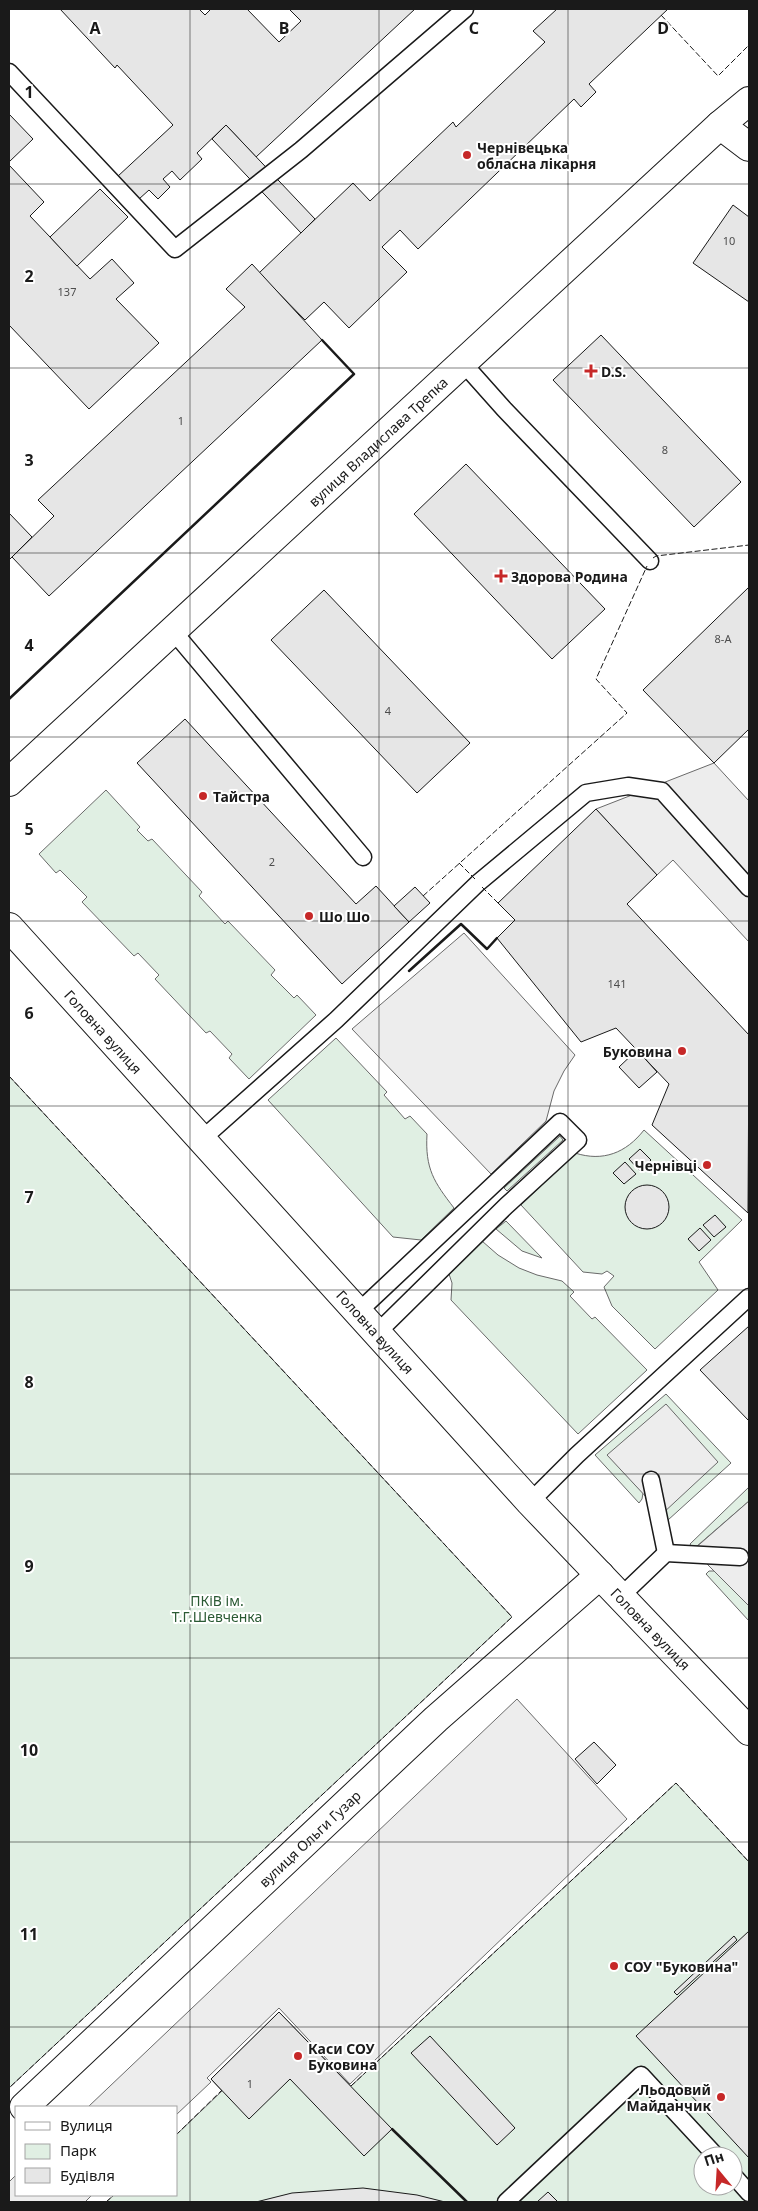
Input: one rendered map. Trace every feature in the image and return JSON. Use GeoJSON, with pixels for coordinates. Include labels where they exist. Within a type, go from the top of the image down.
{"type":"FeatureCollection","features":[{"type":"Feature","properties":{"kind":"street","name":"вулиця Владислава Трепка"},"geometry":{"type":"LineString","coordinates":[[9,782],[720,125],[749,101]]}},
{"type":"Feature","properties":{"kind":"street"},"geometry":{"type":"LineString","coordinates":[[720,125],[749,147]]}},
{"type":"Feature","properties":{"kind":"street","name":"Головна вулиця"},"geometry":{"type":"LineString","coordinates":[[9,928],[530,1502],[749,1732]]}},
{"type":"Feature","properties":{"kind":"street","name":"вулиця Ольги Гузар"},"geometry":{"type":"LineString","coordinates":[[25,2106],[436,1719],[600,1575]]}},
{"type":"Feature","properties":{"kind":"lane"},"geometry":{"type":"LineString","coordinates":[[9,72],[175,248],[301,150],[466,9]]}},
{"type":"Feature","properties":{"kind":"lane"},"geometry":{"type":"LineString","coordinates":[[463,363],[504,409],[650,562]]}},
{"type":"Feature","properties":{"kind":"lane"},"geometry":{"type":"LineString","coordinates":[[173,631],[363,857]]}},
{"type":"Feature","properties":{"kind":"lane"},"geometry":{"type":"LineString","coordinates":[[201,1140],[336,1020],[478,883],[586,793],[628,786],[662,791],[749,888]]}},
{"type":"Feature","properties":{"kind":"lane"},"geometry":{"type":"LineString","coordinates":[[358,1312],[560,1122],[578,1140],[506,1206],[377,1332]]}},
{"type":"Feature","properties":{"kind":"lane"},"geometry":{"type":"LineString","coordinates":[[530,1502],[578,1455],[749,1297]]}},
{"type":"Feature","properties":{"kind":"lane"},"geometry":{"type":"LineString","coordinates":[[651,1480],[666,1553]]}},
{"type":"Feature","properties":{"kind":"lane"},"geometry":{"type":"LineString","coordinates":[[620,1596],[666,1553],[740,1557]]}},
{"type":"Feature","properties":{"kind":"lane"},"geometry":{"type":"LineString","coordinates":[[506,2202],[640,2074],[707,2146]]}},
{"type":"Feature","properties":{"kind":"green space"},"geometry":{"type":"Polygon","coordinates":[[[106,790],[140,827],[137,830],[148,841],[152,839],[202,892],[199,896],[225,924],[228,921],[275,970],[271,975],[294,998],[297,995],[316,1015],[249,1079],[229,1058],[232,1054],[210,1031],[206,1033],[155,979],[159,975],[138,953],[134,956],[82,902],[87,897],[60,870],[56,873],[39,854],[106,790]]]}},
{"type":"Feature","properties":{"kind":"green space"},"geometry":{"type":"Polygon","coordinates":[[[336,1038],[387,1092],[384,1095],[405,1119],[410,1116],[427,1134],[429,1166],[436,1182],[454,1208],[421,1240],[393,1237],[268,1100],[336,1038]]]}},
{"type":"Feature","properties":{"kind":"green space","name":"ПКіВ ім. Т.Г.Шевченка"},"geometry":{"type":"Polygon","coordinates":[[[9,1076],[512,1617],[9,2088],[9,1076]]]}},
{"type":"Feature","properties":{"kind":"green space"},"geometry":{"type":"Polygon","coordinates":[[[644,1130],[742,1220],[699,1262],[718,1290],[655,1349],[612,1306],[604,1287],[614,1276],[607,1271],[602,1274],[583,1272],[521,1205],[575,1153],[585,1156],[613,1154],[630,1145],[644,1130]]]}},
{"type":"Feature","properties":{"kind":"green space"},"geometry":{"type":"Polygon","coordinates":[[[560,1136],[563,1140],[507,1191],[504,1188],[560,1136]]]}},
{"type":"Feature","properties":{"kind":"green space"},"geometry":{"type":"Polygon","coordinates":[[[506,1221],[542,1258],[522,1251],[496,1229],[506,1221]]]}},
{"type":"Feature","properties":{"kind":"green space"},"geometry":{"type":"Polygon","coordinates":[[[482,1241],[498,1255],[519,1268],[562,1281],[574,1292],[570,1296],[592,1319],[595,1317],[647,1370],[578,1434],[451,1300],[452,1283],[449,1274],[482,1241]]]}},
{"type":"Feature","properties":{"kind":"green space"},"geometry":{"type":"Polygon","coordinates":[[[666,1394],[731,1463],[668,1520],[608,1455],[643,1493],[639,1503],[595,1455],[666,1394]]]}},
{"type":"Feature","properties":{"kind":"green space"},"geometry":{"type":"Polygon","coordinates":[[[749,1487],[749,1501],[697,1546],[692,1547],[690,1544],[749,1487]]]}},
{"type":"Feature","properties":{"kind":"green space"},"geometry":{"type":"Polygon","coordinates":[[[709,1571],[714,1571],[749,1606],[749,1621],[706,1574],[709,1571]]]}},
{"type":"Feature","properties":{"kind":"green space","name":"СОУ \"Буковина\""},"geometry":{"type":"Polygon","coordinates":[[[676,1783],[749,1862],[749,2202],[106,2202],[113,2196],[178,2196],[178,2133],[222,2091],[211,2079],[279,2012],[351,2086],[676,1783]]]}},
{"type":"Feature","properties":{"kind":"shaded area"},"geometry":{"type":"Polygon","coordinates":[[[714,763],[749,801],[749,942],[673,860],[657,875],[596,809],[714,763]]]}},
{"type":"Feature","properties":{"kind":"shaded area"},"geometry":{"type":"Polygon","coordinates":[[[464,933],[575,1055],[554,1091],[546,1121],[491,1174],[352,1029],[464,933]]]}},
{"type":"Feature","properties":{"kind":"shaded area"},"geometry":{"type":"Polygon","coordinates":[[[666,1404],[718,1462],[662,1514],[607,1455],[666,1404]]]}},
{"type":"Feature","properties":{"kind":"shaded area"},"geometry":{"type":"Polygon","coordinates":[[[749,1501],[749,1606],[693,1550],[749,1501]]]}},
{"type":"Feature","properties":{"kind":"shaded area"},"geometry":{"type":"Polygon","coordinates":[[[517,1699],[627,1819],[350,2084],[279,2008],[207,2078],[211,2082],[178,2113],[178,2106],[89,2106],[517,1699]]]}},
{"type":"Feature","properties":{"kind":"shaded area"},"geometry":{"type":"Polygon","coordinates":[[[15,2176],[15,2196],[91,2196],[85,2202],[9,2202],[9,2182],[15,2176]]]}},
{"type":"Feature","properties":{"kind":"building"},"geometry":{"type":"Polygon","coordinates":[[[60,9],[199,9],[205,15],[211,9],[247,9],[279,42],[301,21],[289,9],[415,9],[256,157],[226,125],[197,153],[202,159],[180,180],[172,171],[163,179],[170,187],[158,199],[149,190],[139,199],[117,177],[173,125],[117,65],[115,68],[60,9]]]}},
{"type":"Feature","properties":{"kind":"building","name":"Чернівецька обласна лікарня"},"geometry":{"type":"Polygon","coordinates":[[[557,9],[668,9],[589,84],[596,92],[581,107],[574,99],[418,249],[400,230],[382,247],[407,272],[349,328],[324,302],[305,320],[259,273],[353,183],[370,201],[453,122],[456,127],[545,42],[533,31],[557,9]]]}},
{"type":"Feature","properties":{"kind":"building"},"geometry":{"type":"Polygon","coordinates":[[[9,114],[33,139],[9,162],[9,114]]]}},
{"type":"Feature","properties":{"kind":"building"},"geometry":{"type":"Polygon","coordinates":[[[226,125],[315,219],[301,233],[212,139],[226,125]]]}},
{"type":"Feature","properties":{"kind":"building"},"geometry":{"type":"Polygon","coordinates":[[[9,165],[44,202],[30,216],[90,279],[112,259],[134,283],[116,299],[159,343],[89,409],[9,325],[9,165]]]}},
{"type":"Feature","properties":{"kind":"building"},"geometry":{"type":"Polygon","coordinates":[[[100,189],[128,217],[77,266],[50,237],[100,189]]]}},
{"type":"Feature","properties":{"kind":"building"},"geometry":{"type":"Polygon","coordinates":[[[733,205],[749,217],[749,302],[693,263],[733,205]]]}},
{"type":"Feature","properties":{"kind":"building"},"geometry":{"type":"Polygon","coordinates":[[[252,264],[322,340],[49,596],[12,557],[54,516],[38,500],[245,307],[226,289],[252,264]]]}},
{"type":"Feature","properties":{"kind":"building"},"geometry":{"type":"Polygon","coordinates":[[[601,335],[741,482],[694,527],[553,380],[601,335]]]}},
{"type":"Feature","properties":{"kind":"building"},"geometry":{"type":"Polygon","coordinates":[[[466,464],[605,609],[552,659],[414,514],[466,464]]]}},
{"type":"Feature","properties":{"kind":"building"},"geometry":{"type":"Polygon","coordinates":[[[9,513],[32,537],[9,560],[9,513]]]}},
{"type":"Feature","properties":{"kind":"building"},"geometry":{"type":"Polygon","coordinates":[[[749,587],[749,729],[714,763],[643,690],[749,587]]]}},
{"type":"Feature","properties":{"kind":"building"},"geometry":{"type":"Polygon","coordinates":[[[324,590],[470,743],[417,793],[271,640],[324,590]]]}},
{"type":"Feature","properties":{"kind":"building"},"geometry":{"type":"Polygon","coordinates":[[[185,719],[356,904],[376,886],[409,922],[342,984],[137,763],[185,719]]]}},
{"type":"Feature","properties":{"kind":"building"},"geometry":{"type":"Polygon","coordinates":[[[596,809],[657,875],[627,904],[749,1035],[748,1213],[652,1125],[669,1084],[616,1028],[581,1042],[497,938],[515,920],[498,903],[596,809]]]}},
{"type":"Feature","properties":{"kind":"building"},"geometry":{"type":"Polygon","coordinates":[[[415,887],[430,903],[409,922],[394,906],[415,887]]]}},
{"type":"Feature","properties":{"kind":"building"},"geometry":{"type":"Polygon","coordinates":[[[637,1050],[657,1072],[639,1088],[619,1067],[637,1050]]]}},
{"type":"Feature","properties":{"kind":"building"},"geometry":{"type":"Polygon","coordinates":[[[640,1149],[651,1160],[640,1171],[629,1159],[640,1149]]]}},
{"type":"Feature","properties":{"kind":"building"},"geometry":{"type":"Polygon","coordinates":[[[625,1162],[636,1174],[624,1184],[613,1173],[625,1162]]]}},
{"type":"Feature","properties":{"kind":"building"},"geometry":{"type":"Polygon","coordinates":[[[651,1185],[663,1191],[668,1198],[668,1216],[663,1223],[656,1228],[643,1229],[635,1226],[628,1219],[625,1203],[628,1195],[635,1188],[651,1185]]]}},
{"type":"Feature","properties":{"kind":"building"},"geometry":{"type":"Polygon","coordinates":[[[715,1215],[726,1227],[714,1237],[703,1225],[715,1215]]]}},
{"type":"Feature","properties":{"kind":"building"},"geometry":{"type":"Polygon","coordinates":[[[700,1228],[711,1240],[699,1251],[688,1239],[700,1228]]]}},
{"type":"Feature","properties":{"kind":"building"},"geometry":{"type":"Polygon","coordinates":[[[749,1326],[749,1421],[700,1370],[749,1326]]]}},
{"type":"Feature","properties":{"kind":"building"},"geometry":{"type":"Polygon","coordinates":[[[594,1742],[616,1765],[597,1784],[575,1759],[594,1742]]]}},
{"type":"Feature","properties":{"kind":"building","name":"Льодовий Майданчик"},"geometry":{"type":"Polygon","coordinates":[[[749,1931],[749,2158],[743,2152],[743,2146],[738,2146],[636,2036],[749,1931]]]}},
{"type":"Feature","properties":{"kind":"building"},"geometry":{"type":"Polygon","coordinates":[[[734,1936],[737,1940],[677,1995],[674,1992],[734,1936]]]}},
{"type":"Feature","properties":{"kind":"building"},"geometry":{"type":"Polygon","coordinates":[[[279,2012],[392,2129],[364,2156],[290,2079],[249,2119],[211,2079],[279,2012]]]}},
{"type":"Feature","properties":{"kind":"building"},"geometry":{"type":"Polygon","coordinates":[[[430,2036],[515,2128],[497,2145],[411,2053],[430,2036]]]}},
{"type":"Feature","properties":{"kind":"building"},"geometry":{"type":"Polygon","coordinates":[[[363,2188],[417,2195],[445,2202],[256,2202],[292,2193],[363,2188]]]}},
{"type":"Feature","properties":{"kind":"building"},"geometry":{"type":"Polygon","coordinates":[[[548,2192],[558,2202],[537,2202],[548,2192]]]}},
{"type":"Feature","properties":{"kind":"fence"},"geometry":{"type":"LineString","coordinates":[[661,15],[718,76],[749,45]]}},
{"type":"Feature","properties":{"kind":"fence"},"geometry":{"type":"LineString","coordinates":[[653,558],[656,556],[749,545]]}},
{"type":"Feature","properties":{"kind":"fence"},"geometry":{"type":"LineString","coordinates":[[423,896],[627,713],[596,679],[647,566]]}},
{"type":"Feature","properties":{"kind":"fence"},"geometry":{"type":"LineString","coordinates":[[459,863],[475,879]]}},
{"type":"Feature","properties":{"kind":"fence"},"geometry":{"type":"LineString","coordinates":[[482,887],[498,903]]}},
{"type":"Feature","properties":{"kind":"fence"},"geometry":{"type":"LineString","coordinates":[[9,1076],[512,1617],[9,2088]]}},
{"type":"Feature","properties":{"kind":"fence"},"geometry":{"type":"LineString","coordinates":[[351,2086],[676,1783],[749,1862]]}},
{"type":"Feature","properties":{"kind":"fence"},"geometry":{"type":"LineString","coordinates":[[178,2133],[222,2090]]}},
{"type":"Feature","properties":{"kind":"fence"},"geometry":{"type":"LineString","coordinates":[[106,2202],[113,2196]]}},
{"type":"Feature","properties":{"kind":"wall"},"geometry":{"type":"LineString","coordinates":[[9,699],[354,374],[322,340]]}},
{"type":"Feature","properties":{"kind":"wall"},"geometry":{"type":"LineString","coordinates":[[409,971],[461,924],[487,949],[497,938]]}},
{"type":"Feature","properties":{"kind":"wall"},"geometry":{"type":"LineString","coordinates":[[392,2129],[467,2202]]}},
{"type":"Feature","properties":{"kind":"place","name":"Чернівецька обласна лікарня"},"geometry":{"type":"Point","coordinates":[467,155]}},
{"type":"Feature","properties":{"kind":"place","name":"D.S."},"geometry":{"type":"Point","coordinates":[591,371]}},
{"type":"Feature","properties":{"kind":"place","name":"Здорова Родина"},"geometry":{"type":"Point","coordinates":[501,576]}},
{"type":"Feature","properties":{"kind":"place","name":"Тайстра"},"geometry":{"type":"Point","coordinates":[203,796]}},
{"type":"Feature","properties":{"kind":"place","name":"Шо Шо"},"geometry":{"type":"Point","coordinates":[309,916]}},
{"type":"Feature","properties":{"kind":"place","name":"Буковина"},"geometry":{"type":"Point","coordinates":[682,1051]}},
{"type":"Feature","properties":{"kind":"place","name":"Чернівці"},"geometry":{"type":"Point","coordinates":[707,1165]}},
{"type":"Feature","properties":{"kind":"place","name":"СОУ \"Буковина\""},"geometry":{"type":"Point","coordinates":[614,1966]}},
{"type":"Feature","properties":{"kind":"place","name":"Каси СОУ Буковина"},"geometry":{"type":"Point","coordinates":[298,2056]}},
{"type":"Feature","properties":{"kind":"place","name":"Льодовий Майданчик"},"geometry":{"type":"Point","coordinates":[721,2097]}}]}
